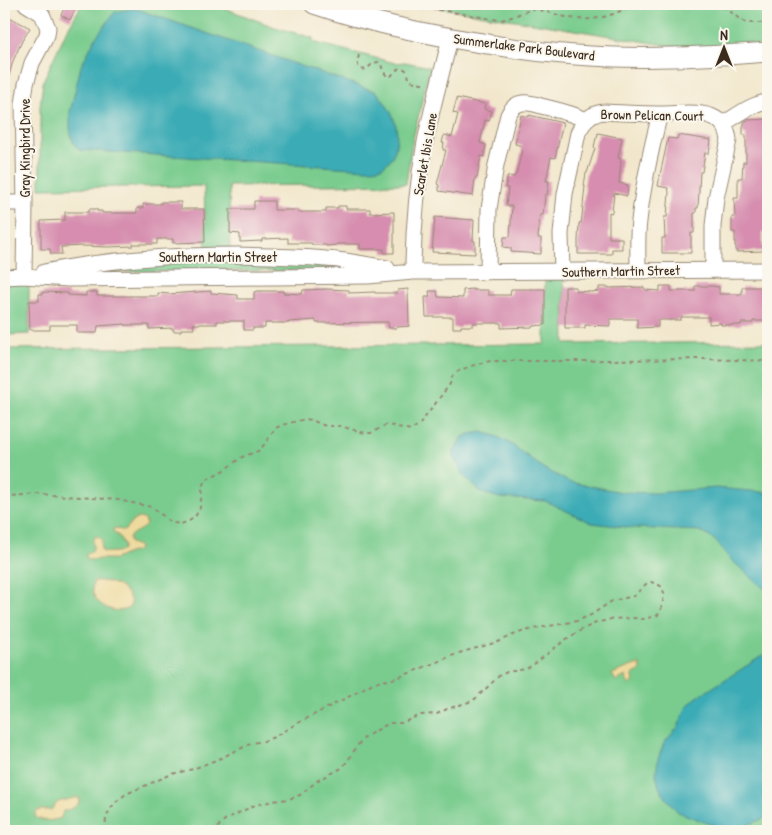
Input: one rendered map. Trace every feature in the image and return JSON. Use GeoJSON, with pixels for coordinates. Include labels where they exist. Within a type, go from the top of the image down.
{"type":"FeatureCollection","features":[{"type":"Feature","properties":{"kind":"main road","name":"Summerlake Park Boulevard"},"geometry":{"type":"LineString","coordinates":[[316,4],[376,22],[450,38],[574,55],[646,58],[768,52]]}},
{"type":"Feature","properties":{"kind":"street","name":"Gray Kingbird Drive"},"geometry":{"type":"LineString","coordinates":[[24,276],[23,104],[32,62],[47,35],[48,28],[42,14],[26,4]]}},
{"type":"Feature","properties":{"kind":"street","name":"Scarlet Ibis Lane"},"geometry":{"type":"LineString","coordinates":[[413,272],[413,234],[417,189],[425,142],[450,38]]}},
{"type":"Feature","properties":{"kind":"street"},"geometry":{"type":"LineString","coordinates":[[723,124],[759,103],[768,102]]}},
{"type":"Feature","properties":{"kind":"street"},"geometry":{"type":"LineString","coordinates":[[488,272],[488,210],[496,165],[508,115],[512,108],[516,104],[530,103],[571,113],[586,120]]}},
{"type":"Feature","properties":{"kind":"street","name":"Brown Pelican Court"},"geometry":{"type":"LineString","coordinates":[[562,272],[565,194],[578,133],[582,124],[598,112],[700,114],[717,118],[723,124],[728,132],[729,140],[716,198],[713,226],[713,270]]}},
{"type":"Feature","properties":{"kind":"street"},"geometry":{"type":"LineString","coordinates":[[638,271],[639,223],[642,196],[660,114]]}},
{"type":"Feature","properties":{"kind":"street"},"geometry":{"type":"LineString","coordinates":[[4,203],[25,203]]}},
{"type":"Feature","properties":{"kind":"street","name":"Southern Martin Street"},"geometry":{"type":"LineString","coordinates":[[24,276],[67,267],[111,261],[207,255],[327,259],[413,272]]}},
{"type":"Feature","properties":{"kind":"street","name":"Southern Martin Street"},"geometry":{"type":"LineString","coordinates":[[4,277],[24,276],[68,279],[368,276],[413,272],[768,270]]}},
{"type":"Feature","properties":{"kind":"path"},"geometry":{"type":"LineString","coordinates":[[414,4],[499,20],[508,19],[533,9],[574,18],[589,19],[619,12],[634,4]]}},
{"type":"Feature","properties":{"kind":"path"},"geometry":{"type":"LineString","coordinates":[[707,4],[726,8],[746,23],[768,23]]}},
{"type":"Feature","properties":{"kind":"path"},"geometry":{"type":"LineString","coordinates":[[359,55],[357,63],[362,69],[367,69],[372,63],[378,62],[387,76],[390,76],[399,68],[403,68],[407,70],[410,81],[427,84]]}},
{"type":"Feature","properties":{"kind":"path"},"geometry":{"type":"LineString","coordinates":[[4,495],[39,494],[118,500],[152,507],[168,520],[181,524],[195,517],[200,508],[203,484],[207,479],[242,457],[258,451],[276,428],[305,419],[326,426],[340,426],[364,433],[371,433],[386,425],[411,430],[425,418],[456,373],[483,363],[678,359],[768,361]]}},
{"type":"Feature","properties":{"kind":"path"},"geometry":{"type":"LineString","coordinates":[[105,831],[106,818],[110,809],[126,794],[172,774],[193,769],[221,758],[252,743],[274,737],[373,683],[397,678],[458,653],[498,642],[518,633],[577,621],[591,615],[612,601],[634,596],[646,584],[651,582],[662,588],[664,593],[663,600],[658,615],[645,619],[612,619],[596,623],[566,640],[526,669],[507,672],[499,676],[469,702],[437,714],[421,715],[384,726],[366,737],[340,769],[317,781],[300,795],[289,799],[255,805],[226,819],[216,831]]}},
{"type":"Feature","properties":{"kind":"green space"},"geometry":{"type":"Polygon","coordinates":[[[82,4],[213,4],[275,27],[313,38],[313,42],[395,63],[405,62],[430,67],[412,143],[406,184],[229,186],[230,251],[206,252],[204,186],[40,188],[40,107],[43,81],[65,34],[82,4]]]}},
{"type":"Feature","properties":{"kind":"green space"},"geometry":{"type":"Polygon","coordinates":[[[418,4],[768,4],[768,44],[701,51],[418,4]]]}},
{"type":"Feature","properties":{"kind":"green space"},"geometry":{"type":"Polygon","coordinates":[[[230,259],[371,270],[65,272],[230,259]]]}},
{"type":"Feature","properties":{"kind":"green space"},"geometry":{"type":"Polygon","coordinates":[[[545,278],[564,278],[565,344],[768,342],[768,831],[4,831],[4,349],[545,344],[545,278]]]}},
{"type":"Feature","properties":{"kind":"green space"},"geometry":{"type":"Polygon","coordinates":[[[7,283],[29,283],[29,334],[7,335],[7,283]]]}},
{"type":"Feature","properties":{"kind":"sand"},"geometry":{"type":"Polygon","coordinates":[[[138,518],[144,519],[146,525],[129,538],[130,543],[138,546],[137,551],[115,559],[87,559],[86,554],[93,550],[93,540],[97,536],[102,539],[101,549],[103,552],[122,551],[124,545],[113,529],[116,528],[124,531],[138,518]]]}},
{"type":"Feature","properties":{"kind":"sand"},"geometry":{"type":"Polygon","coordinates":[[[94,581],[103,581],[117,585],[128,595],[131,602],[130,607],[117,611],[103,606],[94,595],[92,589],[94,581]]]}},
{"type":"Feature","properties":{"kind":"sand"},"geometry":{"type":"Polygon","coordinates":[[[635,665],[640,665],[641,670],[632,675],[634,680],[631,685],[627,682],[626,676],[616,681],[612,674],[635,665]]]}},
{"type":"Feature","properties":{"kind":"sand"},"geometry":{"type":"Polygon","coordinates":[[[80,798],[78,804],[63,811],[61,818],[48,821],[35,817],[36,812],[40,810],[51,810],[58,802],[80,798]]]}},
{"type":"Feature","properties":{"kind":"water"},"geometry":{"type":"Polygon","coordinates":[[[134,8],[377,92],[390,110],[397,129],[395,152],[392,158],[382,167],[367,169],[79,150],[73,142],[70,129],[70,112],[81,66],[96,37],[115,12],[134,8]]]}},
{"type":"Feature","properties":{"kind":"water"},"geometry":{"type":"Polygon","coordinates":[[[482,432],[496,436],[511,444],[543,468],[569,482],[622,492],[654,493],[716,488],[768,494],[768,592],[729,558],[716,541],[700,531],[633,528],[592,523],[545,501],[500,498],[482,493],[465,477],[454,459],[454,451],[463,437],[482,432]]]}},
{"type":"Feature","properties":{"kind":"water"},"geometry":{"type":"Polygon","coordinates":[[[768,652],[768,816],[744,826],[722,827],[678,812],[659,787],[656,774],[658,759],[664,743],[678,727],[687,706],[696,698],[768,652]]]}},
{"type":"Feature","properties":{"kind":"building"},"geometry":{"type":"Polygon","coordinates":[[[66,4],[78,4],[70,20],[61,15],[66,4]]]}},
{"type":"Feature","properties":{"kind":"building"},"geometry":{"type":"Polygon","coordinates":[[[4,14],[30,28],[13,61],[6,86],[4,85],[4,14]]]}},
{"type":"Feature","properties":{"kind":"building"},"geometry":{"type":"Polygon","coordinates":[[[457,98],[485,104],[484,109],[492,111],[489,121],[485,120],[480,143],[486,145],[484,157],[481,156],[477,178],[475,178],[473,196],[439,191],[439,185],[437,184],[446,150],[443,150],[444,143],[442,143],[444,135],[452,137],[458,114],[453,113],[457,98]]]}},
{"type":"Feature","properties":{"kind":"building"},"geometry":{"type":"Polygon","coordinates":[[[521,115],[563,123],[555,158],[551,157],[546,181],[549,181],[547,195],[545,195],[543,215],[540,215],[538,238],[541,238],[541,254],[511,252],[511,248],[503,247],[504,237],[510,237],[512,206],[506,206],[508,188],[505,188],[508,176],[514,177],[516,175],[522,150],[522,146],[515,144],[521,115]]]}},
{"type":"Feature","properties":{"kind":"building"},"geometry":{"type":"Polygon","coordinates":[[[768,119],[768,228],[766,228],[766,232],[763,232],[763,251],[736,252],[735,232],[732,232],[732,217],[735,217],[734,198],[738,198],[738,178],[742,178],[743,162],[746,162],[746,135],[743,135],[743,126],[744,122],[748,120],[768,119]]]}},
{"type":"Feature","properties":{"kind":"building"},"geometry":{"type":"Polygon","coordinates":[[[598,133],[622,138],[618,158],[621,159],[619,183],[628,185],[627,196],[614,193],[612,213],[609,212],[609,238],[622,238],[622,249],[612,249],[612,254],[578,254],[579,223],[581,223],[582,216],[586,173],[598,133]]]}},
{"type":"Feature","properties":{"kind":"building"},"geometry":{"type":"Polygon","coordinates":[[[678,135],[711,140],[709,153],[705,153],[702,172],[700,172],[698,208],[696,208],[696,213],[694,213],[694,233],[691,233],[691,253],[662,253],[662,238],[665,238],[664,217],[667,217],[669,192],[668,188],[658,186],[668,138],[677,139],[678,135]]]}},
{"type":"Feature","properties":{"kind":"building"},"geometry":{"type":"Polygon","coordinates":[[[254,201],[274,201],[274,210],[298,210],[298,212],[326,212],[326,208],[346,206],[346,209],[370,209],[370,213],[394,212],[394,253],[384,253],[384,249],[360,249],[360,244],[326,246],[312,245],[312,243],[288,243],[288,238],[240,242],[240,234],[230,233],[230,209],[254,209],[254,201]]]}},
{"type":"Feature","properties":{"kind":"building"},"geometry":{"type":"Polygon","coordinates":[[[161,202],[181,202],[181,209],[204,209],[205,242],[173,243],[173,239],[157,239],[157,244],[133,244],[133,246],[61,247],[62,254],[51,254],[50,249],[41,249],[41,221],[65,220],[65,212],[89,212],[89,209],[97,209],[97,211],[102,211],[102,213],[137,213],[137,208],[143,208],[143,204],[161,204],[161,202]]]}},
{"type":"Feature","properties":{"kind":"building"},"geometry":{"type":"Polygon","coordinates":[[[435,217],[474,220],[473,241],[475,241],[475,254],[432,252],[435,217]]]}},
{"type":"Feature","properties":{"kind":"building"},"geometry":{"type":"Polygon","coordinates":[[[660,286],[671,286],[671,291],[695,291],[695,286],[712,286],[719,287],[719,294],[742,294],[742,287],[768,287],[768,321],[753,321],[753,323],[741,323],[741,325],[721,325],[721,323],[709,324],[709,317],[681,317],[681,320],[658,320],[658,327],[637,328],[637,319],[610,319],[610,326],[585,325],[585,328],[565,328],[565,287],[576,287],[576,291],[591,292],[599,291],[599,287],[644,287],[645,290],[660,291],[660,286]]]}},
{"type":"Feature","properties":{"kind":"building"},"geometry":{"type":"Polygon","coordinates":[[[408,289],[409,326],[389,328],[388,322],[316,323],[316,320],[265,323],[265,328],[244,330],[244,321],[217,321],[217,324],[193,324],[194,329],[181,329],[181,331],[173,331],[173,328],[149,329],[149,325],[125,324],[98,326],[97,333],[77,333],[77,325],[50,325],[50,330],[30,330],[29,301],[39,301],[39,294],[43,294],[43,292],[86,296],[86,292],[97,292],[97,296],[158,296],[158,293],[211,291],[211,293],[238,295],[238,299],[254,299],[254,292],[258,291],[283,291],[283,293],[302,294],[303,290],[349,290],[349,293],[398,293],[398,290],[408,289]]]}},
{"type":"Feature","properties":{"kind":"building"},"geometry":{"type":"Polygon","coordinates":[[[511,289],[545,289],[545,325],[501,328],[501,323],[473,323],[473,326],[453,328],[453,317],[426,317],[425,297],[430,297],[429,291],[437,291],[438,297],[463,298],[463,290],[488,290],[488,295],[510,295],[511,289]]]}}]}
